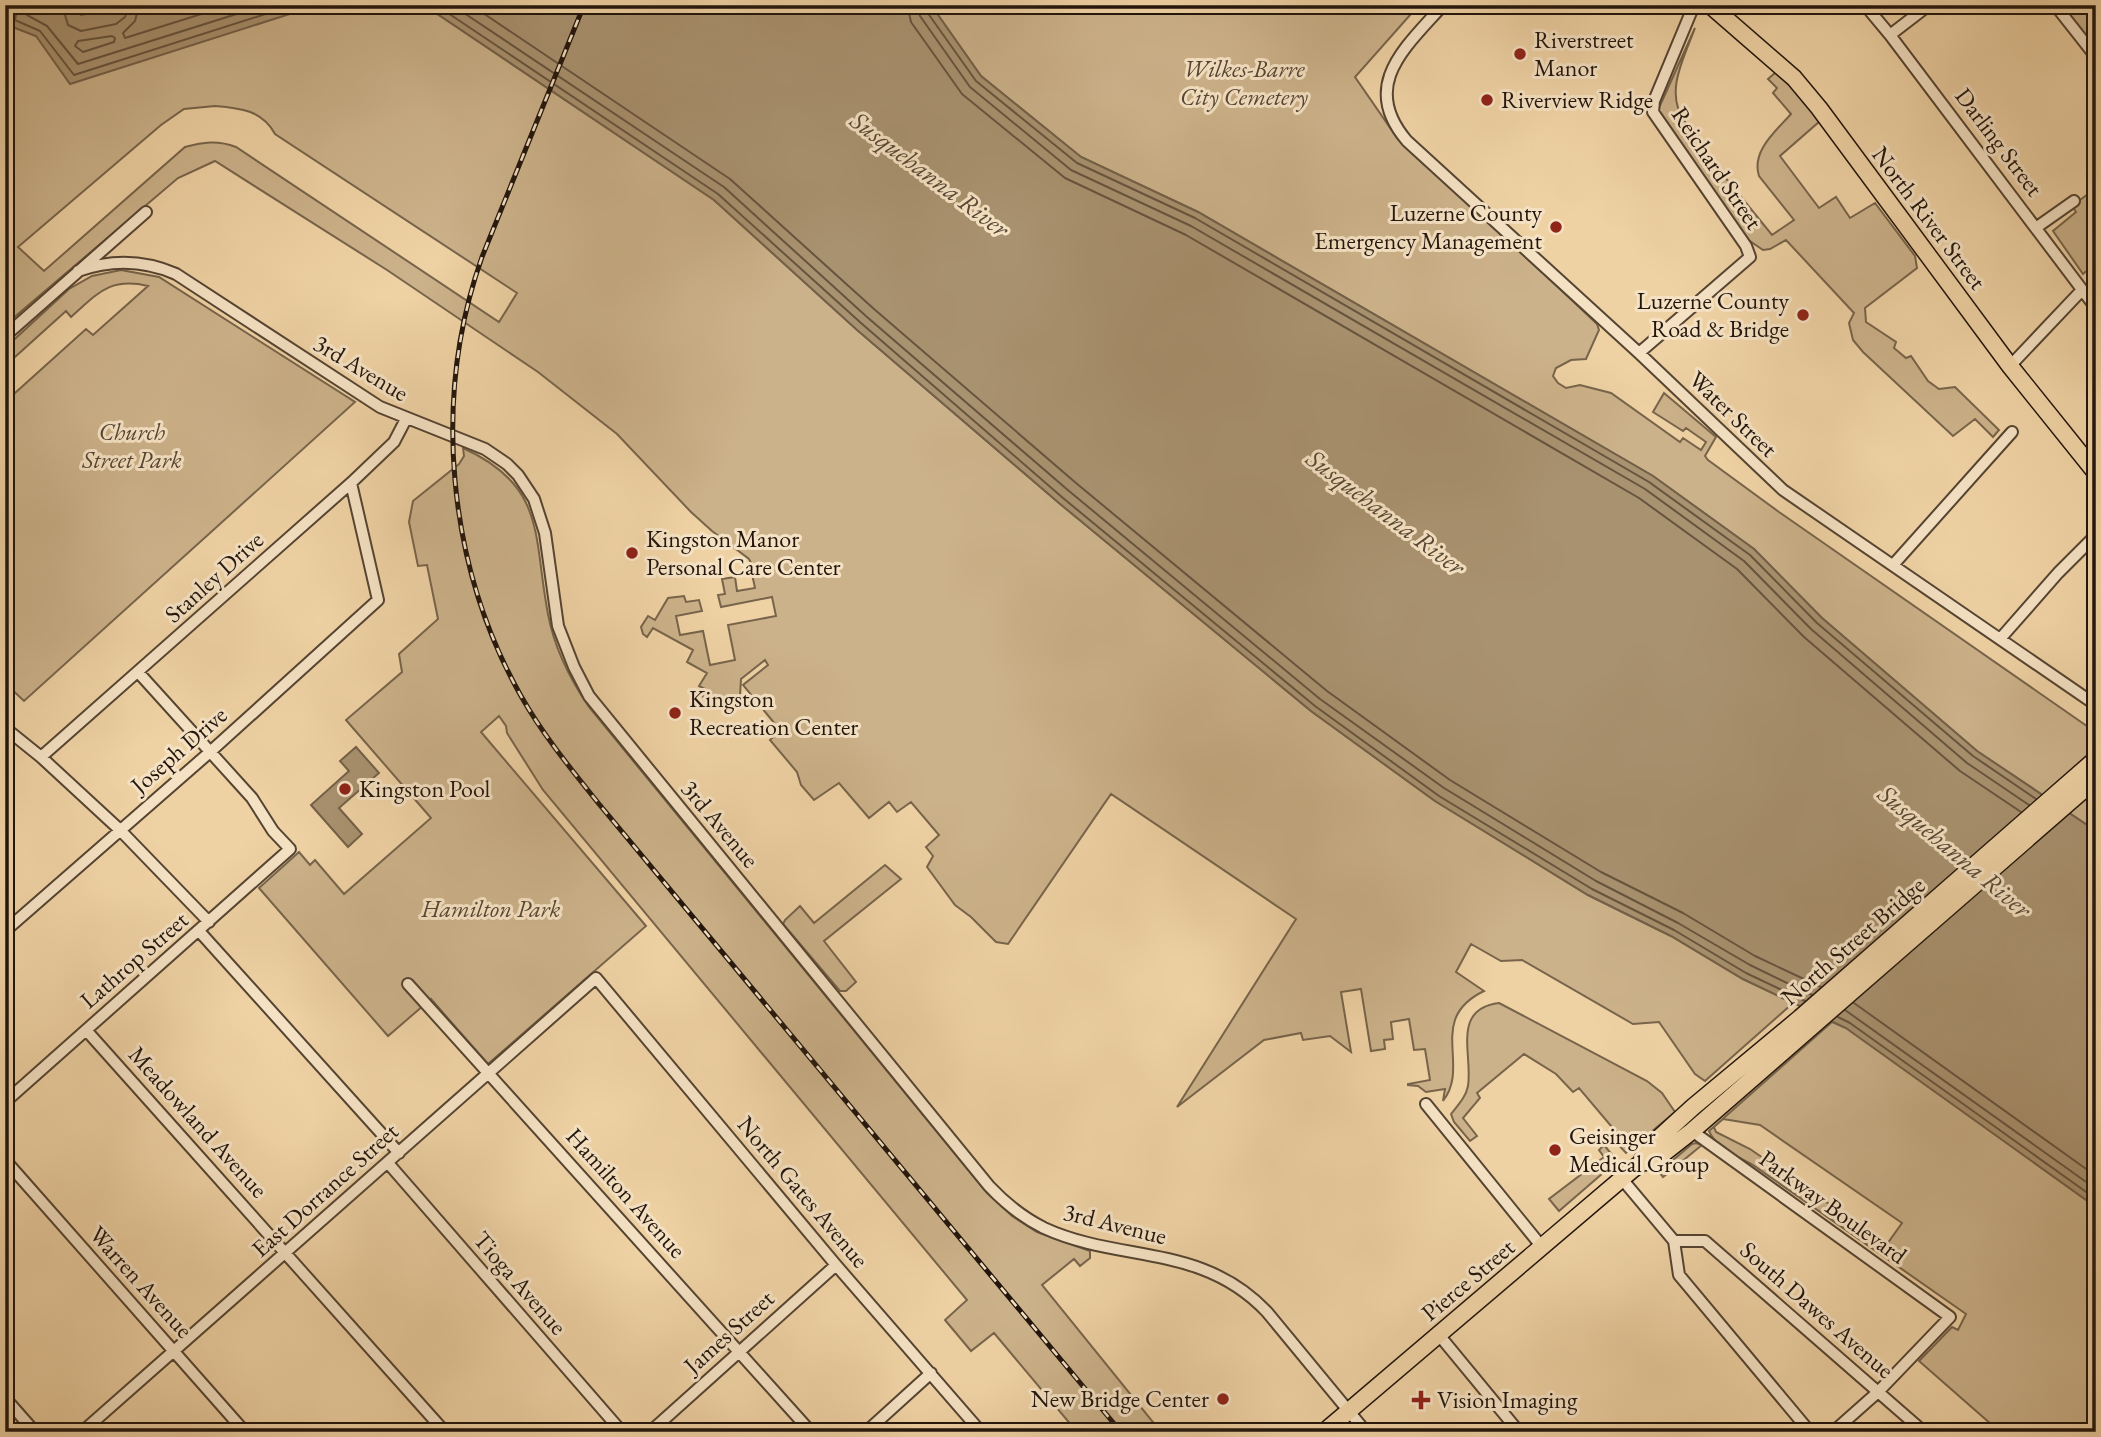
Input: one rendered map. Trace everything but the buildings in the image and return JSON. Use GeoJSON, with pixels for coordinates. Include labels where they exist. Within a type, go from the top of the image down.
{"type":"FeatureCollection","features":[{"type":"Feature","properties":{"kind":"main road","name":"North River Street"},"geometry":{"type":"LineString","coordinates":[[1710,5],[1794,78],[1819,108],[2010,366],[2096,473]]}},
{"type":"Feature","properties":{"kind":"main road"},"geometry":{"type":"LineString","coordinates":[[2078,785],[2096,759]]}},
{"type":"Feature","properties":{"kind":"main road"},"geometry":{"type":"LineString","coordinates":[[2078,785],[2096,779]]}},
{"type":"Feature","properties":{"kind":"main road","name":"North Street Bridge"},"geometry":{"type":"LineString","coordinates":[[1699,1113],[2078,785]]}},
{"type":"Feature","properties":{"kind":"main road","name":"Pierce Street"},"geometry":{"type":"LineString","coordinates":[[1324,1432],[1641,1163],[1647,1149],[1699,1113]]}},
{"type":"Feature","properties":{"kind":"main road","name":"Pierce Street"},"geometry":{"type":"LineString","coordinates":[[1641,1163],[1655,1160],[1692,1130],[1699,1113]]}},
{"type":"Feature","properties":{"kind":"street","name":"Water Street"},"geometry":{"type":"LineString","coordinates":[[1443,5],[1394,62],[1388,76],[1387,103],[1391,117],[1407,141],[1639,353],[1783,490],[2096,705]]}},
{"type":"Feature","properties":{"kind":"street","name":"Reichard Street"},"geometry":{"type":"LineString","coordinates":[[1639,353],[1750,257],[1746,246],[1653,112],[1654,101],[1694,5]]}},
{"type":"Feature","properties":{"kind":"street","name":"Darling Street"},"geometry":{"type":"LineString","coordinates":[[1865,5],[2096,307]]}},
{"type":"Feature","properties":{"kind":"street"},"geometry":{"type":"LineString","coordinates":[[1890,35],[1929,5]]}},
{"type":"Feature","properties":{"kind":"street"},"geometry":{"type":"LineString","coordinates":[[2055,5],[2096,57]]}},
{"type":"Feature","properties":{"kind":"street"},"geometry":{"type":"LineString","coordinates":[[2037,227],[2074,201]]}},
{"type":"Feature","properties":{"kind":"street"},"geometry":{"type":"LineString","coordinates":[[5,336],[146,212]]}},
{"type":"Feature","properties":{"kind":"street","name":"3rd Avenue"},"geometry":{"type":"LineString","coordinates":[[78,271],[104,263],[127,262],[152,265],[176,274],[364,398],[406,419],[485,449],[518,475],[534,499],[545,533],[558,626],[573,667],[589,696],[989,1186],[1016,1211],[1047,1229],[1081,1240],[1196,1266],[1234,1285],[1267,1312],[1366,1432]]}},
{"type":"Feature","properties":{"kind":"street"},"geometry":{"type":"LineString","coordinates":[[2010,366],[2082,290]]}},
{"type":"Feature","properties":{"kind":"street","name":"Stanley Drive"},"geometry":{"type":"LineString","coordinates":[[41,757],[351,482],[394,442],[406,419]]}},
{"type":"Feature","properties":{"kind":"street"},"geometry":{"type":"LineString","coordinates":[[1893,565],[2012,432]]}},
{"type":"Feature","properties":{"kind":"street","name":"Joseph Drive"},"geometry":{"type":"LineString","coordinates":[[5,931],[210,752],[378,600],[351,482]]}},
{"type":"Feature","properties":{"kind":"street"},"geometry":{"type":"LineString","coordinates":[[2000,639],[2058,573],[2096,535]]}},
{"type":"Feature","properties":{"kind":"street"},"geometry":{"type":"LineString","coordinates":[[138,672],[210,752]]}},
{"type":"Feature","properties":{"kind":"street"},"geometry":{"type":"LineString","coordinates":[[5,728],[41,757],[120,830],[209,922]]}},
{"type":"Feature","properties":{"kind":"street","name":"Lathrop Street"},"geometry":{"type":"LineString","coordinates":[[5,1102],[290,849],[273,831],[252,799],[210,752]]}},
{"type":"Feature","properties":{"kind":"street"},"geometry":{"type":"LineString","coordinates":[[199,931],[399,1153]]}},
{"type":"Feature","properties":{"kind":"street","name":"East Dorrance Street"},"geometry":{"type":"LineString","coordinates":[[82,1432],[596,978]]}},
{"type":"Feature","properties":{"kind":"street","name":"North Gates Avenue"},"geometry":{"type":"LineString","coordinates":[[596,978],[836,1265],[981,1432]]}},
{"type":"Feature","properties":{"kind":"street","name":"Hamilton Avenue"},"geometry":{"type":"LineString","coordinates":[[408,984],[811,1432]]}},
{"type":"Feature","properties":{"kind":"street","name":"Meadowland Avenue"},"geometry":{"type":"LineString","coordinates":[[86,1030],[445,1432]]}},
{"type":"Feature","properties":{"kind":"street"},"geometry":{"type":"LineString","coordinates":[[1426,1104],[1542,1247]]}},
{"type":"Feature","properties":{"kind":"street","name":"Parkway Boulevard"},"geometry":{"type":"LineString","coordinates":[[1692,1130],[1950,1317],[1878,1392]]}},
{"type":"Feature","properties":{"kind":"street","name":"Warren Avenue"},"geometry":{"type":"LineString","coordinates":[[5,1160],[246,1432]]}},
{"type":"Feature","properties":{"kind":"street","name":"Tioga Avenue"},"geometry":{"type":"LineString","coordinates":[[388,1163],[622,1432]]}},
{"type":"Feature","properties":{"kind":"street"},"geometry":{"type":"LineString","coordinates":[[1622,1179],[1674,1241],[1679,1275],[1810,1432]]}},
{"type":"Feature","properties":{"kind":"street","name":"South Dawes Avenue"},"geometry":{"type":"LineString","coordinates":[[1674,1241],[1705,1241],[1924,1432]]}},
{"type":"Feature","properties":{"kind":"street","name":"James Street"},"geometry":{"type":"LineString","coordinates":[[650,1432],[836,1265]]}},
{"type":"Feature","properties":{"kind":"street"},"geometry":{"type":"LineString","coordinates":[[1439,1335],[1520,1432]]}},
{"type":"Feature","properties":{"kind":"street"},"geometry":{"type":"LineString","coordinates":[[866,1432],[931,1373]]}},
{"type":"Feature","properties":{"kind":"street"},"geometry":{"type":"LineString","coordinates":[[1833,1432],[1878,1392]]}},
{"type":"Feature","properties":{"kind":"street"},"geometry":{"type":"LineString","coordinates":[[5,1398],[35,1432]]}},
{"type":"Feature","properties":{"kind":"green space"},"geometry":{"type":"Polygon","coordinates":[[[77,5],[127,5],[81,15],[77,5]]]}},
{"type":"Feature","properties":{"kind":"green space"},"geometry":{"type":"Polygon","coordinates":[[[280,5],[424,5],[714,200],[856,329],[1059,503],[1311,711],[1435,801],[1588,895],[1671,936],[1743,979],[1793,1003],[1705,1081],[1695,1074],[1659,1022],[1633,1024],[1522,960],[1501,961],[1471,944],[1456,972],[1484,991],[1467,1002],[1457,1015],[1452,1043],[1453,1073],[1443,1101],[1445,1089],[1426,1092],[1418,1086],[1408,1085],[1430,1080],[1425,1049],[1414,1050],[1409,1019],[1391,1022],[1393,1039],[1384,1040],[1385,1049],[1371,1051],[1361,989],[1341,992],[1351,1052],[1330,1036],[1303,1040],[1301,1033],[1264,1040],[1177,1107],[1296,919],[1111,794],[1008,944],[996,942],[955,905],[927,867],[933,856],[926,847],[939,835],[911,802],[897,812],[889,802],[869,818],[839,783],[814,800],[801,785],[797,772],[770,740],[780,730],[743,685],[768,665],[765,660],[741,679],[740,696],[730,705],[719,705],[702,696],[705,689],[699,686],[707,673],[687,662],[693,650],[653,628],[647,637],[643,634],[641,627],[648,616],[655,620],[668,598],[684,596],[686,602],[699,600],[702,611],[676,616],[680,635],[703,631],[710,665],[735,660],[728,625],[776,616],[772,597],[721,607],[718,595],[725,594],[722,579],[735,577],[737,591],[755,588],[752,574],[756,573],[749,559],[691,512],[617,434],[538,372],[387,270],[215,161],[178,178],[5,325],[5,24],[36,36],[292,12],[280,5]],[[215,106],[184,109],[161,125],[18,247],[44,271],[185,147],[223,143],[236,147],[499,322],[517,293],[275,134],[257,115],[242,109],[215,106]]]}},
{"type":"Feature","properties":{"kind":"green space","name":"Wilkes-Barre City Cemetery"},"geometry":{"type":"Polygon","coordinates":[[[931,5],[1419,5],[1355,77],[1391,129],[1597,324],[1599,330],[1586,359],[1571,360],[1556,368],[1553,376],[1558,383],[1566,388],[1580,385],[1611,393],[1680,442],[1683,438],[1701,450],[1706,442],[1686,428],[1683,431],[1653,412],[1664,393],[1716,437],[1705,456],[1708,460],[2094,731],[2096,831],[1977,751],[1822,618],[1754,549],[1653,476],[1198,212],[1081,157],[981,76],[931,5]]]}},
{"type":"Feature","properties":{"kind":"green space"},"geometry":{"type":"Polygon","coordinates":[[[2061,5],[2096,5],[2096,50],[2061,5]]]}},
{"type":"Feature","properties":{"kind":"green space"},"geometry":{"type":"Polygon","coordinates":[[[1695,28],[1681,64],[1676,100],[1679,112],[1702,142],[1707,155],[1772,235],[1794,220],[1759,176],[1757,167],[1766,142],[1791,114],[1773,93],[1777,88],[1768,79],[1776,72],[1792,84],[1820,121],[1780,156],[1819,208],[1836,197],[1850,218],[1875,203],[1915,256],[1917,268],[1865,308],[1866,322],[1896,342],[1894,348],[1906,358],[1911,356],[1928,381],[1939,389],[1955,387],[1999,430],[1993,437],[1975,419],[1953,436],[1863,352],[1853,340],[1849,323],[1854,313],[1786,240],[1763,250],[1747,239],[1658,110],[1695,28]]]}},
{"type":"Feature","properties":{"kind":"green space"},"geometry":{"type":"Polygon","coordinates":[[[2096,188],[2096,263],[2083,274],[2053,231],[2076,212],[2072,206],[2096,188]]]}},
{"type":"Feature","properties":{"kind":"green space","name":"Church Street Park"},"geometry":{"type":"Polygon","coordinates":[[[121,270],[159,277],[355,402],[24,701],[5,683],[5,402],[86,329],[93,335],[148,286],[124,284],[105,289],[71,317],[66,311],[5,366],[5,348],[69,289],[92,276],[121,270]]]}},
{"type":"Feature","properties":{"kind":"green space","name":"Hamilton Park"},"geometry":{"type":"Polygon","coordinates":[[[463,448],[490,463],[510,479],[523,497],[537,538],[554,639],[569,674],[589,707],[987,1193],[1012,1216],[1037,1232],[1090,1251],[1090,1258],[1080,1266],[1074,1259],[1042,1285],[1161,1432],[1077,1432],[994,1333],[971,1351],[945,1320],[967,1300],[543,790],[499,716],[481,732],[646,926],[488,1064],[431,999],[388,1036],[259,888],[299,852],[310,865],[315,860],[344,894],[431,818],[346,720],[402,672],[399,654],[438,619],[427,565],[418,566],[409,522],[413,501],[459,464],[464,456],[463,448]]]}},
{"type":"Feature","properties":{"kind":"green space"},"geometry":{"type":"Polygon","coordinates":[[[885,865],[901,879],[824,941],[856,982],[846,991],[840,991],[783,924],[800,906],[814,923],[885,865]]]}},
{"type":"Feature","properties":{"kind":"green space"},"geometry":{"type":"Polygon","coordinates":[[[1499,1003],[1647,1081],[1662,1093],[1675,1112],[1626,1153],[1612,1138],[1617,1133],[1579,1088],[1573,1092],[1556,1074],[1524,1054],[1477,1093],[1480,1098],[1463,1118],[1477,1136],[1470,1141],[1454,1122],[1451,1114],[1464,1097],[1468,1086],[1469,1024],[1475,1014],[1484,1007],[1499,1003]]]}},
{"type":"Feature","properties":{"kind":"green space"},"geometry":{"type":"Polygon","coordinates":[[[1832,1022],[1846,1028],[2096,1207],[2096,1432],[2000,1432],[1919,1361],[1952,1327],[1958,1330],[1966,1314],[1753,1165],[1722,1147],[1709,1131],[1832,1022]],[[1723,1119],[1714,1127],[1716,1132],[1750,1149],[1887,1244],[1902,1223],[1760,1125],[1723,1119]]]}},
{"type":"Feature","properties":{"kind":"green space"},"geometry":{"type":"Polygon","coordinates":[[[1696,1143],[1702,1145],[1663,1177],[1659,1172],[1696,1143]]]}},
{"type":"Feature","properties":{"kind":"green space"},"geometry":{"type":"Polygon","coordinates":[[[1604,1145],[1617,1161],[1559,1211],[1549,1199],[1604,1157],[1599,1150],[1604,1145]]]}},
{"type":"Feature","properties":{"kind":"water"},"geometry":{"type":"Polygon","coordinates":[[[12,5],[77,5],[81,15],[127,5],[280,5],[293,13],[70,84],[36,36],[5,24],[12,5]]]}},
{"type":"Feature","properties":{"kind":"water","name":"Susquehanna River"},"geometry":{"type":"Polygon","coordinates":[[[424,5],[931,5],[981,76],[1081,157],[1198,212],[1653,476],[1754,549],[1822,618],[1977,751],[2096,831],[2096,1207],[1846,1028],[1743,979],[1671,936],[1588,895],[1435,801],[1311,711],[1059,503],[856,329],[714,200],[424,5]]]}},
{"type":"Feature","properties":{"kind":"water","name":"Kingston Pool"},"geometry":{"type":"Polygon","coordinates":[[[356,747],[379,773],[339,808],[362,834],[348,847],[311,805],[349,771],[340,761],[356,747]]]}},
{"type":"Feature","properties":{"kind":"railway"},"geometry":{"type":"LineString","coordinates":[[584,5],[482,257],[466,311],[457,367],[453,423],[455,480],[463,537],[477,592],[496,645],[521,696],[578,778],[1121,1432]]}},
{"type":"Feature","properties":{"kind":"place","name":"Riverstreet Manor"},"geometry":{"type":"Point","coordinates":[1520,54]}},
{"type":"Feature","properties":{"kind":"place","name":"Riverview Ridge"},"geometry":{"type":"Point","coordinates":[1487,100]}},
{"type":"Feature","properties":{"kind":"place","name":"Luzerne County Emergency Management"},"geometry":{"type":"Point","coordinates":[1556,227]}},
{"type":"Feature","properties":{"kind":"place","name":"Luzerne County Road & Bridge"},"geometry":{"type":"Point","coordinates":[1803,315]}},
{"type":"Feature","properties":{"kind":"place","name":"Kingston Manor Personal Care Center"},"geometry":{"type":"Point","coordinates":[632,553]}},
{"type":"Feature","properties":{"kind":"place","name":"Kingston Recreation Center"},"geometry":{"type":"Point","coordinates":[675,713]}},
{"type":"Feature","properties":{"kind":"place","name":"Kingston Pool"},"geometry":{"type":"Point","coordinates":[345,789]}},
{"type":"Feature","properties":{"kind":"place","name":"Geisinger Medical Group"},"geometry":{"type":"Point","coordinates":[1555,1150]}},
{"type":"Feature","properties":{"kind":"place","name":"New Bridge Center"},"geometry":{"type":"Point","coordinates":[1223,1399]}},
{"type":"Feature","properties":{"kind":"place","name":"Vision Imaging"},"geometry":{"type":"Point","coordinates":[1421,1400]}}]}
